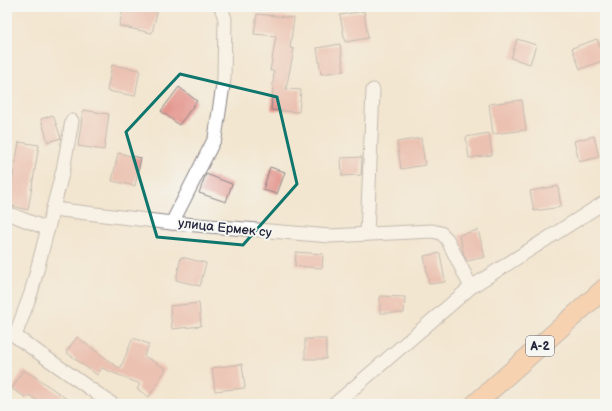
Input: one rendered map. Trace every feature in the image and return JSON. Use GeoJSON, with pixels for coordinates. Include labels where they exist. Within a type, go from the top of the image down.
{"type":"FeatureCollection","features":[{"type":"Feature","properties":{"kind":"highway","name":"A-2"},"geometry":{"type":"LineString","coordinates":[[475,404],[605,288]]}},
{"type":"Feature","properties":{"kind":"street","name":"улица Ермек су"},"geometry":{"type":"LineString","coordinates":[[221,7],[225,19],[224,79],[215,138],[172,223],[330,236],[432,231],[441,233],[447,238],[471,286]]}},
{"type":"Feature","properties":{"kind":"street"},"geometry":{"type":"LineString","coordinates":[[366,234],[373,90]]}},
{"type":"Feature","properties":{"kind":"street"},"geometry":{"type":"LineString","coordinates":[[72,120],[63,170],[31,293],[11,338],[112,404]]}},
{"type":"Feature","properties":{"kind":"street"},"geometry":{"type":"LineString","coordinates":[[335,404],[471,286],[605,202]]}},
{"type":"Feature","properties":{"kind":"street"},"geometry":{"type":"LineString","coordinates":[[53,209],[172,223]]}},
{"type":"Feature","properties":{"kind":"street"},"geometry":{"type":"LineString","coordinates":[[7,213],[48,229]]}},
{"type":"Feature","properties":{"kind":"highlighted area"},"geometry":{"type":"Polygon","coordinates":[[[180,74],[277,97],[297,184],[243,245],[157,237],[126,132],[180,74]]]}},
{"type":"Feature","properties":{"kind":"building"},"geometry":{"type":"Polygon","coordinates":[[[124,7],[136,7],[157,12],[152,33],[119,26],[124,7]]]}},
{"type":"Feature","properties":{"kind":"building"},"geometry":{"type":"Polygon","coordinates":[[[364,11],[368,38],[345,42],[340,15],[364,11]]]}},
{"type":"Feature","properties":{"kind":"building"},"geometry":{"type":"Polygon","coordinates":[[[257,14],[294,18],[290,48],[294,49],[286,89],[301,90],[299,112],[271,110],[274,71],[270,71],[276,36],[254,34],[257,14]]]}},
{"type":"Feature","properties":{"kind":"building"},"geometry":{"type":"Polygon","coordinates":[[[517,39],[536,45],[530,64],[511,58],[517,39]]]}},
{"type":"Feature","properties":{"kind":"building"},"geometry":{"type":"Polygon","coordinates":[[[597,39],[605,60],[580,69],[572,48],[597,39]]]}},
{"type":"Feature","properties":{"kind":"building"},"geometry":{"type":"Polygon","coordinates":[[[340,44],[344,71],[321,74],[317,48],[340,44]]]}},
{"type":"Feature","properties":{"kind":"building"},"geometry":{"type":"Polygon","coordinates":[[[112,65],[140,70],[135,96],[107,91],[112,65]]]}},
{"type":"Feature","properties":{"kind":"building"},"geometry":{"type":"Polygon","coordinates":[[[179,87],[197,101],[179,125],[161,111],[179,87]]]}},
{"type":"Feature","properties":{"kind":"building"},"geometry":{"type":"Polygon","coordinates":[[[522,100],[526,130],[493,134],[489,104],[522,100]]]}},
{"type":"Feature","properties":{"kind":"building"},"geometry":{"type":"Polygon","coordinates":[[[83,110],[109,114],[104,150],[78,146],[83,110]]]}},
{"type":"Feature","properties":{"kind":"building"},"geometry":{"type":"Polygon","coordinates":[[[53,115],[61,138],[48,142],[41,119],[53,115]]]}},
{"type":"Feature","properties":{"kind":"building"},"geometry":{"type":"Polygon","coordinates":[[[489,133],[492,155],[469,158],[466,137],[489,133]]]}},
{"type":"Feature","properties":{"kind":"building"},"geometry":{"type":"Polygon","coordinates":[[[594,136],[599,157],[579,162],[574,141],[594,136]]]}},
{"type":"Feature","properties":{"kind":"building"},"geometry":{"type":"Polygon","coordinates":[[[421,138],[425,165],[401,169],[397,142],[421,138]]]}},
{"type":"Feature","properties":{"kind":"building"},"geometry":{"type":"Polygon","coordinates":[[[19,142],[39,145],[28,210],[8,205],[19,142]]]}},
{"type":"Feature","properties":{"kind":"building"},"geometry":{"type":"Polygon","coordinates":[[[118,153],[141,158],[135,186],[112,181],[118,153]]]}},
{"type":"Feature","properties":{"kind":"building"},"geometry":{"type":"Polygon","coordinates":[[[362,157],[361,175],[342,176],[341,158],[362,157]]]}},
{"type":"Feature","properties":{"kind":"building"},"geometry":{"type":"Polygon","coordinates":[[[270,167],[285,172],[277,194],[263,190],[270,167]]]}},
{"type":"Feature","properties":{"kind":"building"},"geometry":{"type":"Polygon","coordinates":[[[206,174],[232,184],[226,202],[199,193],[206,174]]]}},
{"type":"Feature","properties":{"kind":"building"},"geometry":{"type":"Polygon","coordinates":[[[558,186],[561,207],[534,211],[530,191],[558,186]]]}},
{"type":"Feature","properties":{"kind":"building"},"geometry":{"type":"Polygon","coordinates":[[[478,230],[485,257],[467,261],[459,235],[478,230]]]}},
{"type":"Feature","properties":{"kind":"building"},"geometry":{"type":"Polygon","coordinates":[[[296,252],[323,254],[322,268],[295,266],[296,252]]]}},
{"type":"Feature","properties":{"kind":"building"},"geometry":{"type":"Polygon","coordinates":[[[440,253],[445,282],[429,284],[424,256],[440,253]]]}},
{"type":"Feature","properties":{"kind":"building"},"geometry":{"type":"Polygon","coordinates":[[[181,257],[206,263],[200,286],[176,280],[181,257]]]}},
{"type":"Feature","properties":{"kind":"building"},"geometry":{"type":"Polygon","coordinates":[[[380,296],[405,297],[404,313],[380,313],[380,296]]]}},
{"type":"Feature","properties":{"kind":"building"},"geometry":{"type":"Polygon","coordinates":[[[199,303],[201,326],[172,329],[170,306],[199,303]]]}},
{"type":"Feature","properties":{"kind":"building"},"geometry":{"type":"Polygon","coordinates":[[[77,337],[120,369],[133,338],[149,344],[144,356],[166,369],[149,397],[137,389],[140,384],[102,368],[97,375],[66,352],[77,337]]]}},
{"type":"Feature","properties":{"kind":"building"},"geometry":{"type":"Polygon","coordinates":[[[305,339],[326,339],[326,359],[305,359],[305,339]]]}},
{"type":"Feature","properties":{"kind":"building"},"geometry":{"type":"Polygon","coordinates":[[[242,364],[245,388],[215,391],[212,368],[242,364]]]}},
{"type":"Feature","properties":{"kind":"building"},"geometry":{"type":"Polygon","coordinates":[[[23,370],[74,404],[42,404],[29,395],[27,398],[12,389],[23,370]]]}}]}
